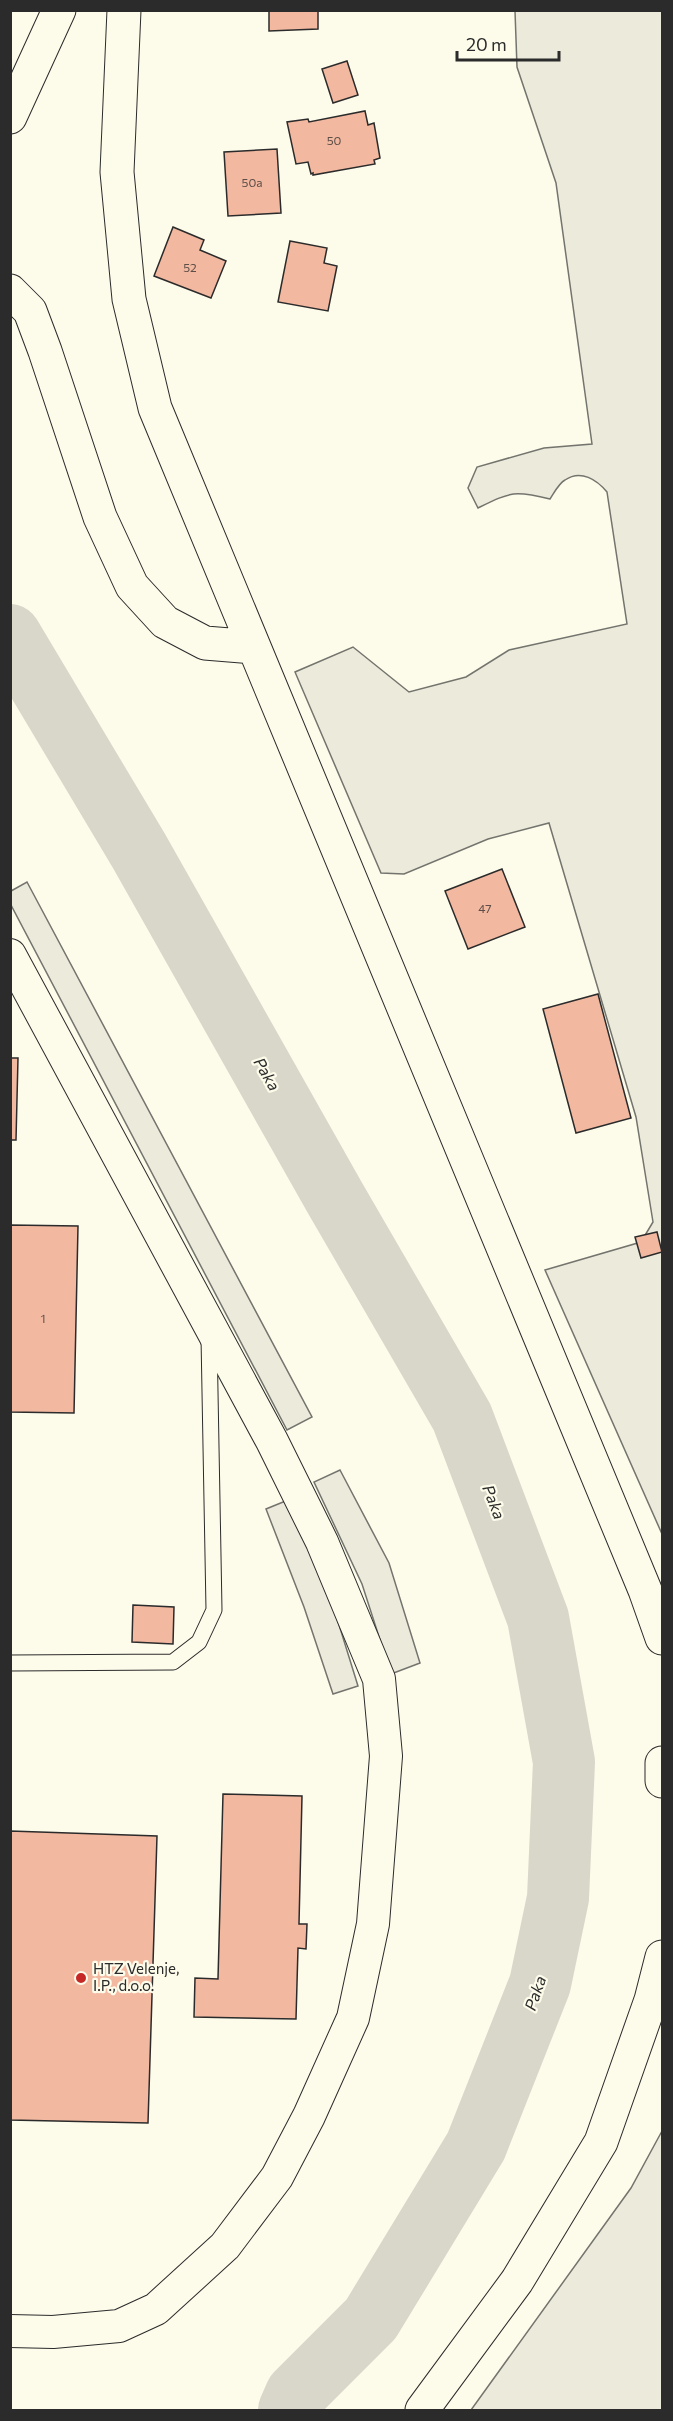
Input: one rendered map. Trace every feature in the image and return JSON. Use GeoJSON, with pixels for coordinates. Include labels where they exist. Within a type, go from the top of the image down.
{"type":"FeatureCollection","features":[{"type":"Feature","properties":{"kind":"main road"},"geometry":{"type":"LineString","coordinates":[[10,117],[59,10]]}},
{"type":"Feature","properties":{"kind":"main road"},"geometry":{"type":"LineString","coordinates":[[124,10],[117,172],[129,298],[155,408],[663,1638]]}},
{"type":"Feature","properties":{"kind":"main road"},"geometry":{"type":"LineString","coordinates":[[10,291],[30,311],[100,517],[132,586],[165,622],[206,643],[254,647]]}},
{"type":"Feature","properties":{"kind":"main road"},"geometry":{"type":"LineString","coordinates":[[663,1762],[663,1781]]}},
{"type":"Feature","properties":{"kind":"main road"},"geometry":{"type":"LineString","coordinates":[[422,2410],[517,2280],[601,2142],[651,2000],[663,1957]]}},
{"type":"Feature","properties":{"kind":"street"},"geometry":{"type":"LineString","coordinates":[[10,955],[272,1442],[322,1542],[379,1679],[386,1756],[373,1924],[353,2018],[309,2116],[277,2177],[225,2246],[156,2309],[119,2326],[53,2332],[10,2331]]}},
{"type":"Feature","properties":{"kind":"lane"},"geometry":{"type":"LineString","coordinates":[[10,1663],[173,1662],[200,1642],[214,1610],[208,1322]]}},
{"type":"Feature","properties":{"kind":"shaded area"},"geometry":{"type":"Polygon","coordinates":[[[515,11],[662,11],[662,1534],[545,1270],[641,1242],[653,1222],[636,1117],[549,823],[488,839],[404,874],[381,873],[295,672],[353,647],[409,692],[466,677],[509,650],[627,624],[607,492],[598,484],[588,477],[571,477],[563,481],[550,499],[528,494],[513,494],[478,508],[468,488],[477,467],[544,448],[592,444],[556,183],[517,67],[515,11]]]}},
{"type":"Feature","properties":{"kind":"shaded area"},"geometry":{"type":"Polygon","coordinates":[[[27,882],[312,1417],[287,1430],[11,905],[11,891],[27,882]]]}},
{"type":"Feature","properties":{"kind":"shaded area"},"geometry":{"type":"Polygon","coordinates":[[[340,1470],[389,1563],[420,1663],[391,1674],[362,1584],[314,1482],[340,1470]]]}},
{"type":"Feature","properties":{"kind":"shaded area"},"geometry":{"type":"Polygon","coordinates":[[[288,1500],[331,1599],[358,1686],[333,1694],[304,1607],[266,1509],[288,1500]]]}},
{"type":"Feature","properties":{"kind":"shaded area"},"geometry":{"type":"Polygon","coordinates":[[[662,2131],[662,2410],[471,2410],[631,2188],[662,2131]]]}},
{"type":"Feature","properties":{"kind":"building"},"geometry":{"type":"Polygon","coordinates":[[[269,10],[318,10],[318,29],[269,31],[269,10]]]}},
{"type":"Feature","properties":{"kind":"building"},"geometry":{"type":"Polygon","coordinates":[[[347,61],[358,95],[333,103],[322,69],[347,61]]]}},
{"type":"Feature","properties":{"kind":"building"},"geometry":{"type":"Polygon","coordinates":[[[365,111],[368,125],[374,123],[380,158],[374,160],[375,164],[313,175],[308,162],[296,164],[287,122],[308,119],[309,122],[365,111]]]}},
{"type":"Feature","properties":{"kind":"building"},"geometry":{"type":"Polygon","coordinates":[[[277,149],[281,213],[228,216],[224,152],[277,149]]]}},
{"type":"Feature","properties":{"kind":"building"},"geometry":{"type":"Polygon","coordinates":[[[173,227],[204,240],[200,250],[226,261],[211,298],[154,276],[173,227]]]}},
{"type":"Feature","properties":{"kind":"building"},"geometry":{"type":"Polygon","coordinates":[[[290,241],[327,248],[324,263],[337,266],[328,311],[278,302],[290,241]]]}},
{"type":"Feature","properties":{"kind":"building"},"geometry":{"type":"Polygon","coordinates":[[[502,869],[525,927],[468,949],[445,891],[502,869]]]}},
{"type":"Feature","properties":{"kind":"building"},"geometry":{"type":"Polygon","coordinates":[[[598,994],[631,1118],[576,1133],[543,1009],[598,994]]]}},
{"type":"Feature","properties":{"kind":"building"},"geometry":{"type":"Polygon","coordinates":[[[10,1058],[18,1058],[16,1140],[10,1140],[10,1058]]]}},
{"type":"Feature","properties":{"kind":"building"},"geometry":{"type":"Polygon","coordinates":[[[10,1225],[78,1226],[74,1413],[10,1412],[10,1225]]]}},
{"type":"Feature","properties":{"kind":"building"},"geometry":{"type":"Polygon","coordinates":[[[657,1232],[662,1252],[641,1258],[635,1237],[657,1232]]]}},
{"type":"Feature","properties":{"kind":"building"},"geometry":{"type":"Polygon","coordinates":[[[133,1605],[174,1607],[173,1644],[132,1642],[133,1605]]]}},
{"type":"Feature","properties":{"kind":"building"},"geometry":{"type":"Polygon","coordinates":[[[223,1794],[302,1796],[299,1924],[307,1924],[306,1949],[298,1948],[296,2019],[194,2017],[195,1978],[218,1979],[223,1794]]]}},
{"type":"Feature","properties":{"kind":"building","name":"HTZ Velenje, I.P., d.o.o."},"geometry":{"type":"Polygon","coordinates":[[[10,1831],[157,1836],[148,2123],[10,2120],[10,1831]]]}},
{"type":"Feature","properties":{"kind":"waterway","name":"Paka"},"geometry":{"type":"LineString","coordinates":[[10,635],[139,851],[462,1417],[538,1618],[564,1762],[558,1898],[540,1984],[476,2146],[371,2319],[296,2394],[289,2410]]}},
{"type":"Feature","properties":{"kind":"place","name":"HTZ Velenje, I.P., d.o.o."},"geometry":{"type":"Point","coordinates":[81,1978]}}]}
